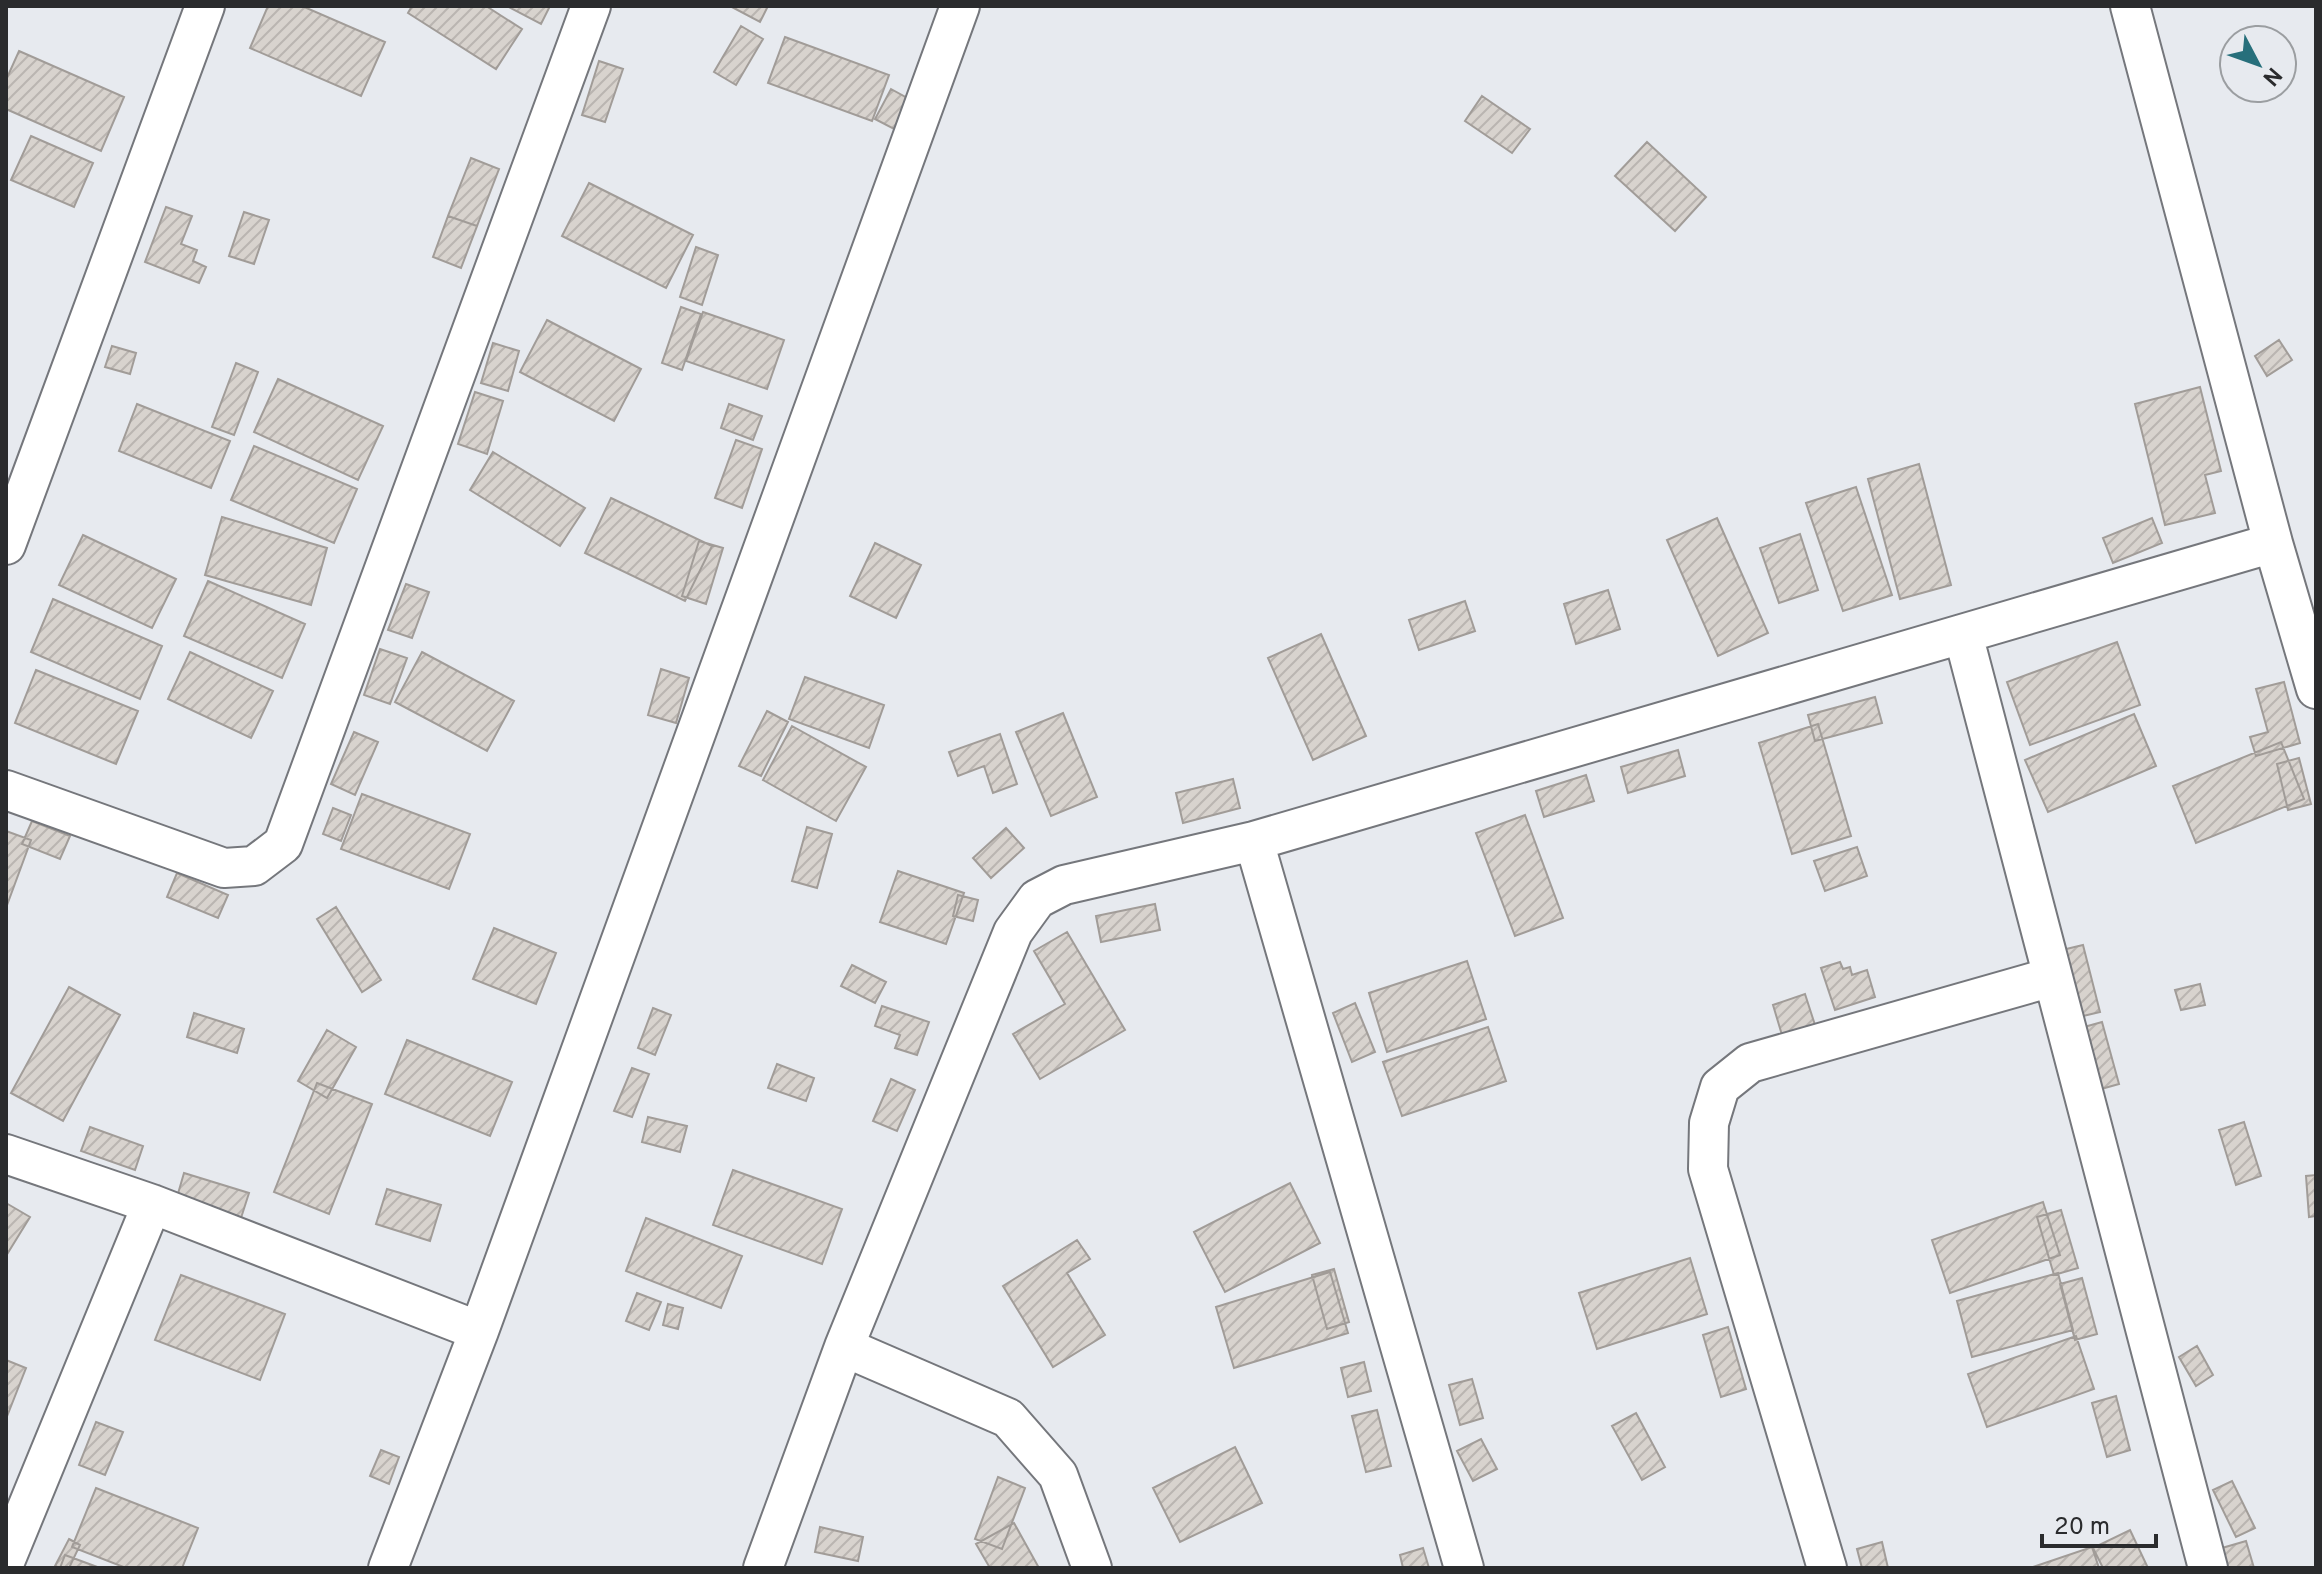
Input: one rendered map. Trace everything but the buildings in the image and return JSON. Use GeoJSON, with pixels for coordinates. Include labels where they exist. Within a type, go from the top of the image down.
{"type":"FeatureCollection","features":[{"type":"Feature","properties":{"kind":"street"},"geometry":{"type":"LineString","coordinates":[[6,545],[205,6]]}},
{"type":"Feature","properties":{"kind":"street"},"geometry":{"type":"LineString","coordinates":[[6,790],[224,868],[254,866],[283,844],[591,6]]}},
{"type":"Feature","properties":{"kind":"street"},"geometry":{"type":"LineString","coordinates":[[388,1568],[479,1331],[960,6]]}},
{"type":"Feature","properties":{"kind":"street"},"geometry":{"type":"LineString","coordinates":[[2130,6],[2273,543],[2316,689]]}},
{"type":"Feature","properties":{"kind":"street"},"geometry":{"type":"LineString","coordinates":[[763,1568],[844,1347],[1013,932],[1037,899],[1064,885],[1254,841],[2273,543]]}},
{"type":"Feature","properties":{"kind":"street"},"geometry":{"type":"LineString","coordinates":[[1963,634],[2208,1568]]}},
{"type":"Feature","properties":{"kind":"street"},"geometry":{"type":"LineString","coordinates":[[1254,841],[1464,1568]]}},
{"type":"Feature","properties":{"kind":"street"},"geometry":{"type":"LineString","coordinates":[[1827,1568],[1708,1169],[1709,1123],[1720,1087],[1750,1063],[2052,977]]}},
{"type":"Feature","properties":{"kind":"street"},"geometry":{"type":"LineString","coordinates":[[6,1154],[152,1204],[479,1331]]}},
{"type":"Feature","properties":{"kind":"street"},"geometry":{"type":"LineString","coordinates":[[7,1553],[152,1204]]}},
{"type":"Feature","properties":{"kind":"street"},"geometry":{"type":"LineString","coordinates":[[844,1347],[1008,1418],[1058,1475],[1092,1568]]}}]}
